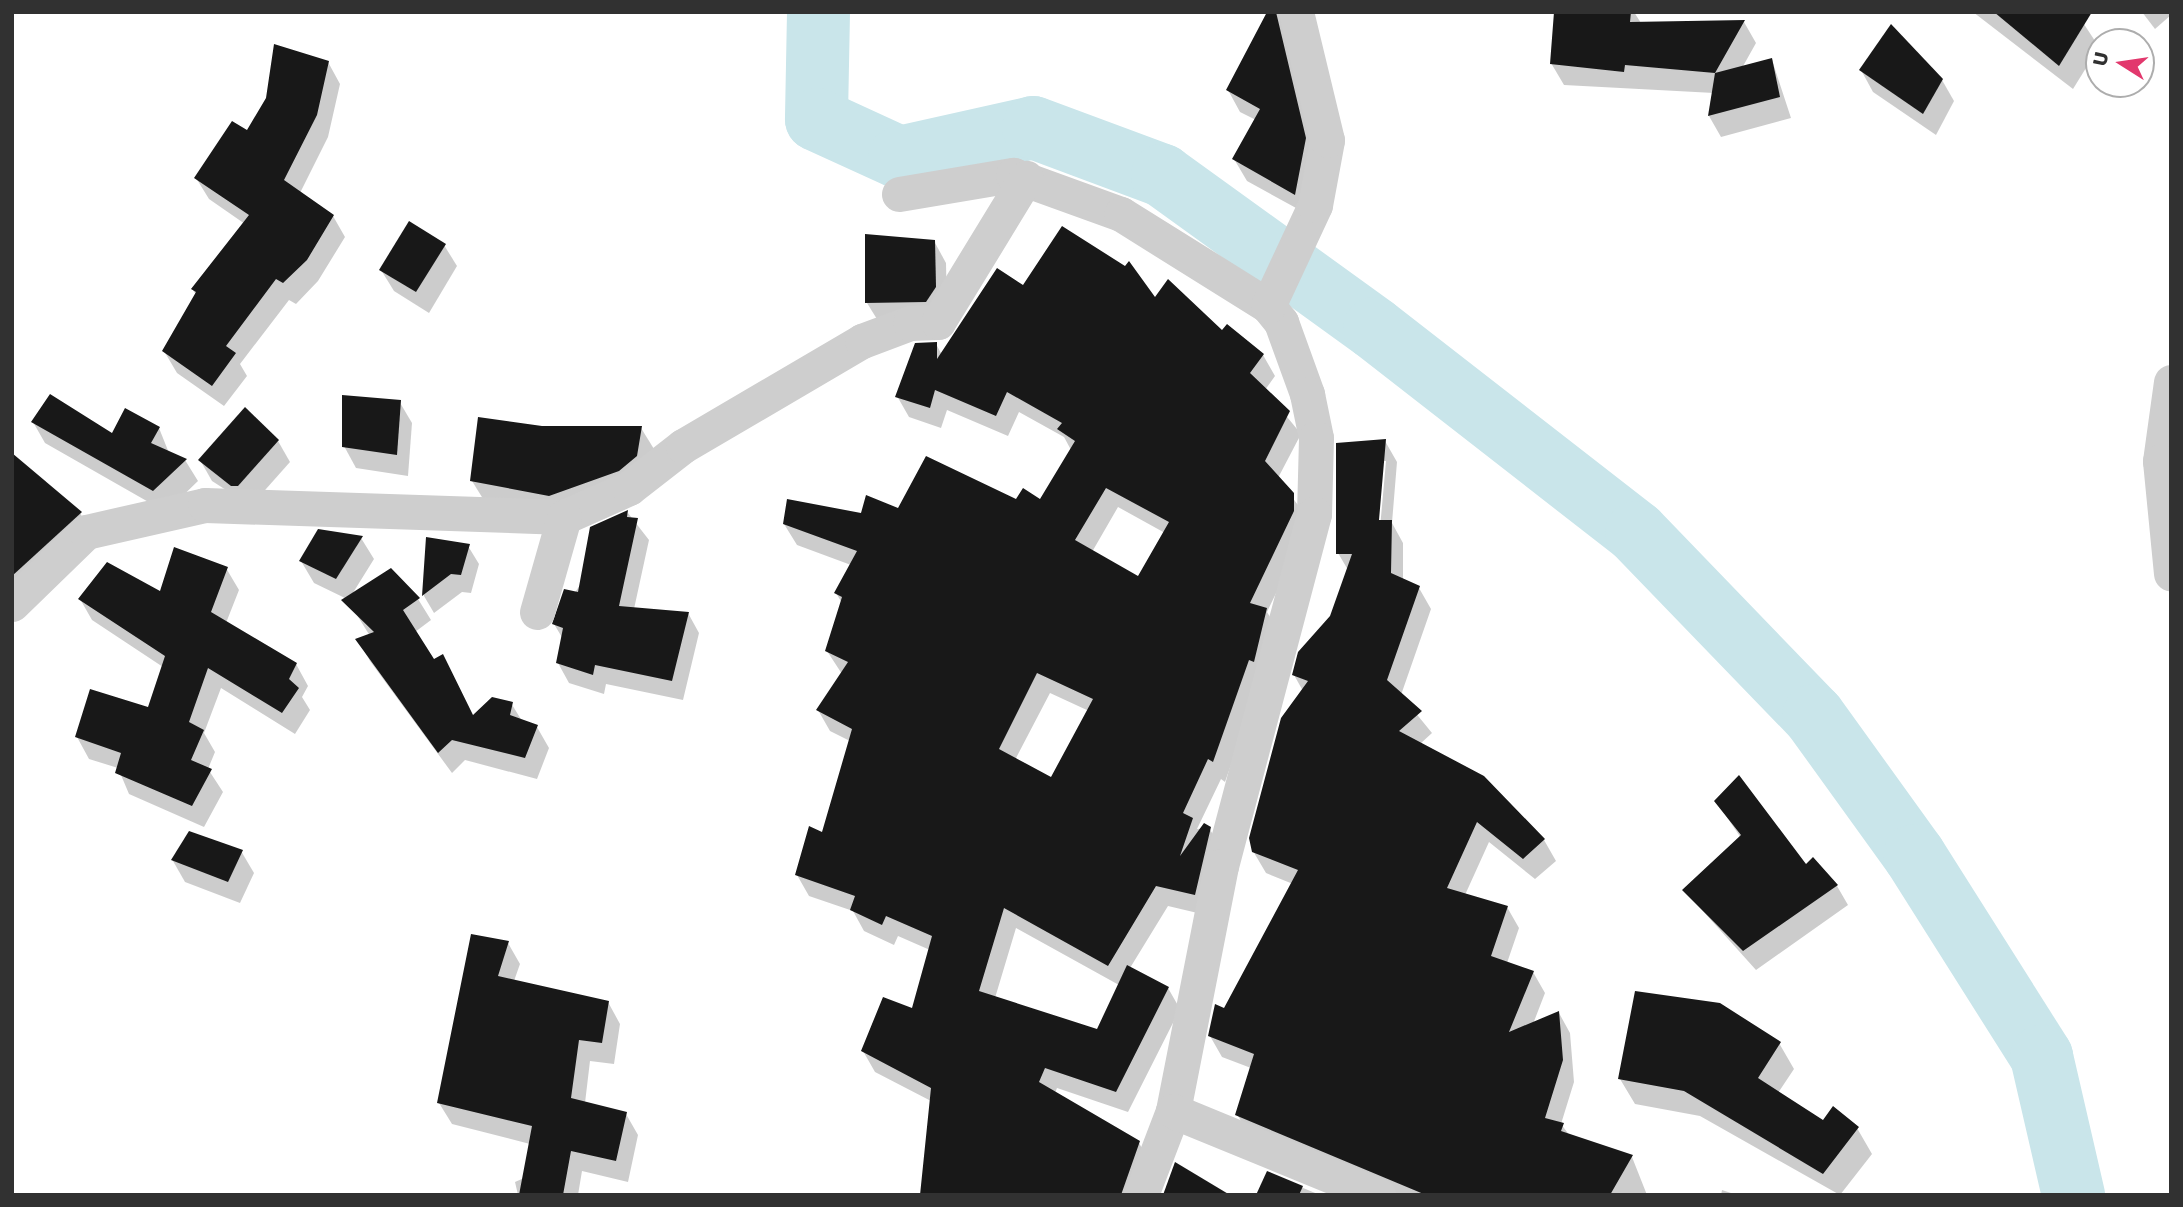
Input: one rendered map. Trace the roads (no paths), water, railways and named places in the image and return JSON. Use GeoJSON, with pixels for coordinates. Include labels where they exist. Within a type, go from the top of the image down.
{"type":"FeatureCollection","features":[{"type":"Feature","properties":{"kind":"street"},"geometry":{"type":"LineString","coordinates":[[1271,300],[1315,205],[1327,140],[1296,12]]}},
{"type":"Feature","properties":{"kind":"street"},"geometry":{"type":"LineString","coordinates":[[900,194],[1013,175],[1121,214],[1271,300],[1312,416],[1314,514],[1221,866],[1173,1111],[1141,1195]]}},
{"type":"Feature","properties":{"kind":"street"},"geometry":{"type":"LineString","coordinates":[[12,604],[86,532],[205,505],[564,517],[629,488],[683,446],[862,341],[910,323],[939,322],[1026,178]]}},
{"type":"Feature","properties":{"kind":"street"},"geometry":{"type":"LineString","coordinates":[[2171,382],[2161,461],[2171,573]]}},
{"type":"Feature","properties":{"kind":"street"},"geometry":{"type":"LineString","coordinates":[[537,612],[564,517]]}},
{"type":"Feature","properties":{"kind":"street"},"geometry":{"type":"LineString","coordinates":[[1173,1111],[1378,1195]]}},
{"type":"Feature","properties":{"kind":"waterway"},"geometry":{"type":"LineString","coordinates":[[818,12],[816,119],[899,157],[1033,127],[1162,175],[1374,328],[1636,532],[1813,715],[1914,855],[2041,1056],[2073,1195]]}}]}
